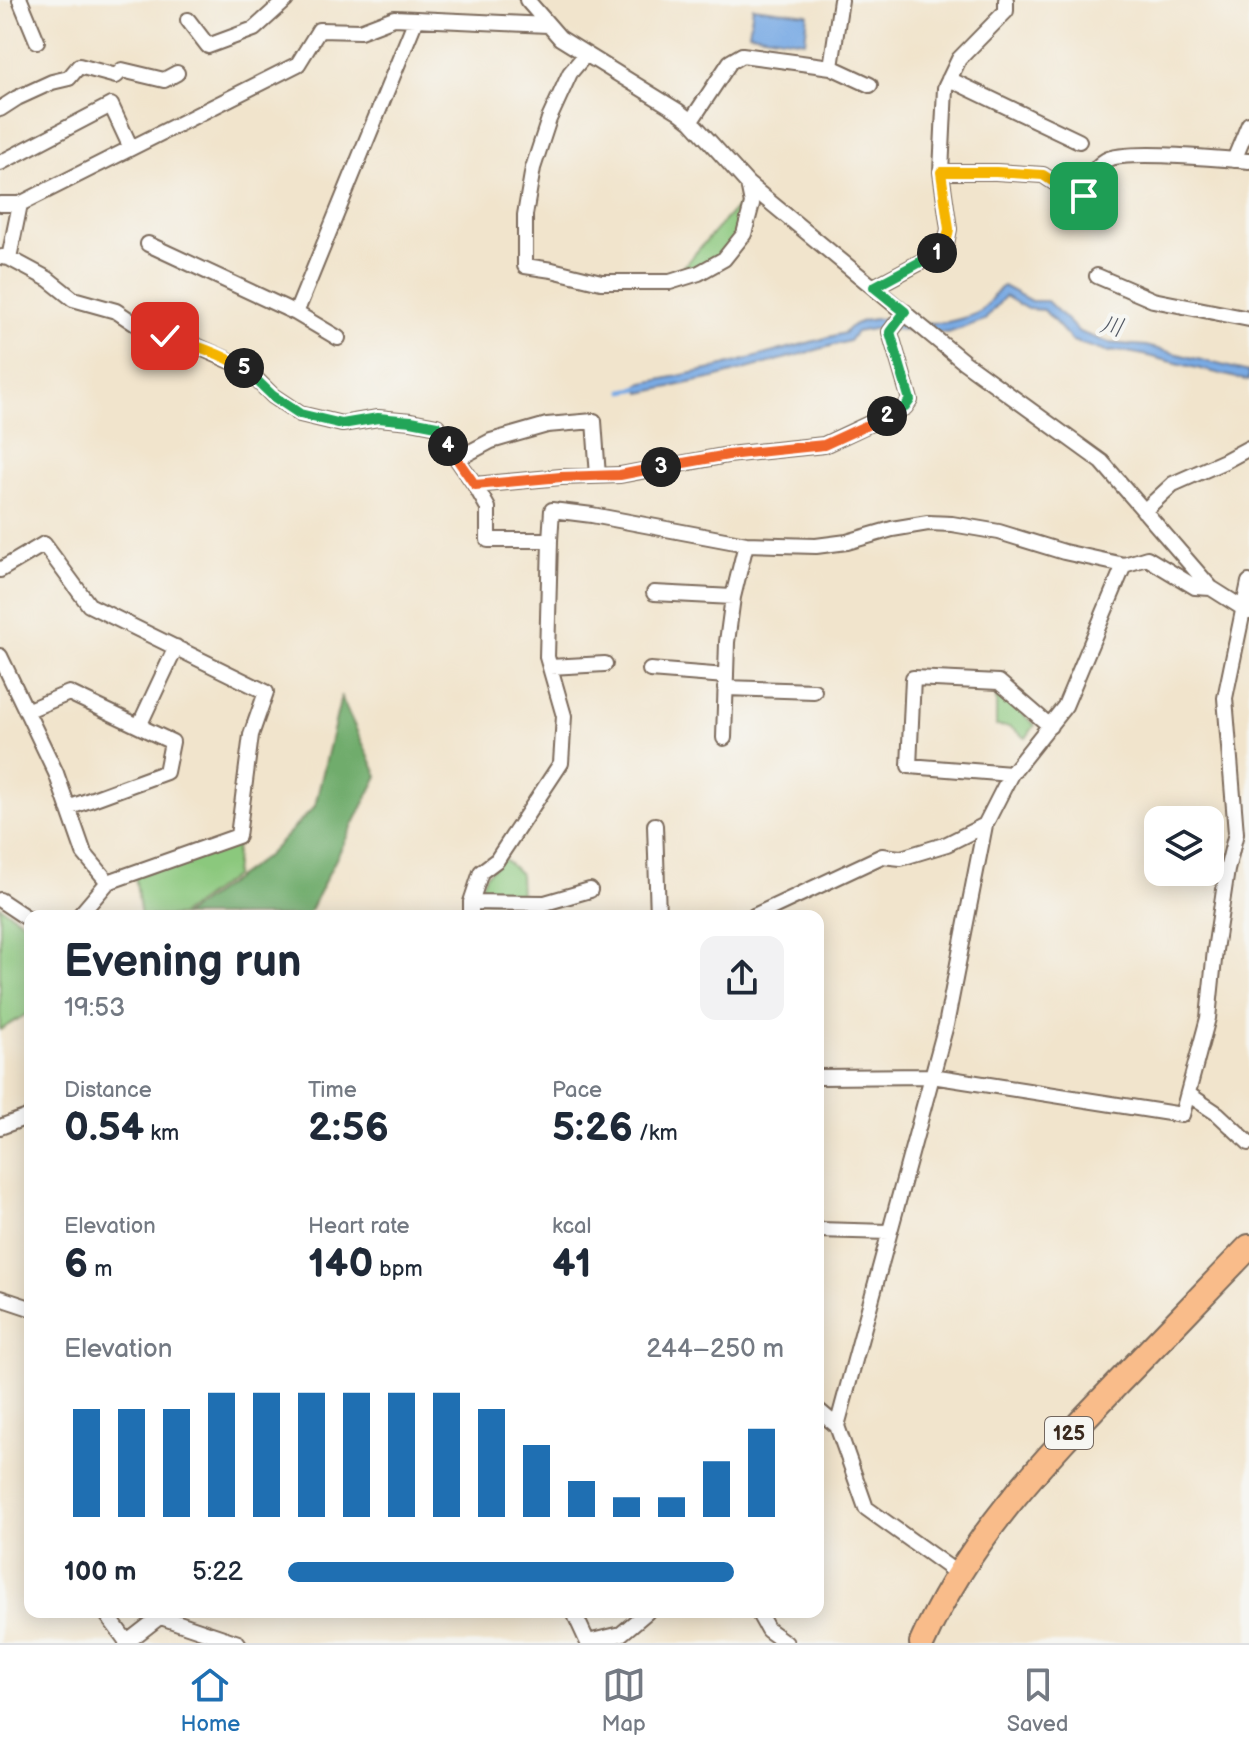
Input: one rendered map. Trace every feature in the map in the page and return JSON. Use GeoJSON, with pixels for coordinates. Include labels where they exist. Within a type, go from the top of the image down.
{"type":"FeatureCollection","features":[{"type":"Feature","properties":{"kind":"highway","name":"125"},"geometry":{"type":"LineString","coordinates":[[922,1643],[958,1574],[1002,1509],[1049,1455],[1249,1247]]}},
{"type":"Feature","properties":{"kind":"street"},"geometry":{"type":"LineString","coordinates":[[20,0],[37,41]]}},
{"type":"Feature","properties":{"kind":"street"},"geometry":{"type":"LineString","coordinates":[[527,0],[560,38],[691,121],[748,184],[964,362],[1102,462],[1211,588],[1246,610]]}},
{"type":"Feature","properties":{"kind":"street"},"geometry":{"type":"LineString","coordinates":[[831,67],[841,0]]}},
{"type":"Feature","properties":{"kind":"street"},"geometry":{"type":"LineString","coordinates":[[874,287],[945,249],[949,229],[941,172],[945,88],[959,59],[1006,11],[1006,0]]}},
{"type":"Feature","properties":{"kind":"street"},"geometry":{"type":"LineString","coordinates":[[188,20],[208,46],[254,29],[279,2]]}},
{"type":"Feature","properties":{"kind":"street"},"geometry":{"type":"LineString","coordinates":[[0,204],[20,204],[298,64],[319,30],[360,31],[394,18],[548,25]]}},
{"type":"Feature","properties":{"kind":"street"},"geometry":{"type":"LineString","coordinates":[[296,313],[416,19]]}},
{"type":"Feature","properties":{"kind":"street"},"geometry":{"type":"LineString","coordinates":[[586,54],[570,73],[549,119],[533,168],[525,215],[525,266],[601,282],[670,282],[699,273],[724,259],[744,234],[752,204],[748,184]]}},
{"type":"Feature","properties":{"kind":"street"},"geometry":{"type":"LineString","coordinates":[[691,121],[730,62],[742,55],[831,67],[870,85]]}},
{"type":"Feature","properties":{"kind":"street"},"geometry":{"type":"LineString","coordinates":[[0,109],[52,82],[69,78],[79,66],[116,76],[122,70],[164,80],[177,73]]}},
{"type":"Feature","properties":{"kind":"street"},"geometry":{"type":"LineString","coordinates":[[949,79],[1079,141]]}},
{"type":"Feature","properties":{"kind":"street"},"geometry":{"type":"LineString","coordinates":[[0,163],[111,105],[131,148]]}},
{"type":"Feature","properties":{"kind":"street"},"geometry":{"type":"LineString","coordinates":[[941,172],[1043,175],[1069,192],[1084,196],[1093,171],[1108,158],[1174,156],[1242,161],[1249,124]]}},
{"type":"Feature","properties":{"kind":"street"},"geometry":{"type":"LineString","coordinates":[[20,204],[5,257],[48,279],[73,299],[116,311],[146,331],[192,344],[235,363],[273,396],[300,414],[342,424],[378,418],[437,426],[488,508],[488,540],[550,540]]}},
{"type":"Feature","properties":{"kind":"street"},"geometry":{"type":"LineString","coordinates":[[148,244],[296,313],[338,338]]}},
{"type":"Feature","properties":{"kind":"street"},"geometry":{"type":"LineString","coordinates":[[1097,276],[1153,300],[1249,319]]}},
{"type":"Feature","properties":{"kind":"street"},"geometry":{"type":"LineString","coordinates":[[475,485],[620,475],[728,455],[824,445],[905,407],[910,400],[890,332],[905,312]]}},
{"type":"Feature","properties":{"kind":"street"},"geometry":{"type":"LineString","coordinates":[[457,459],[491,441],[547,425],[594,421],[598,476]]}},
{"type":"Feature","properties":{"kind":"street"},"geometry":{"type":"LineString","coordinates":[[1144,511],[1173,484],[1249,448]]}},
{"type":"Feature","properties":{"kind":"street"},"geometry":{"type":"LineString","coordinates":[[590,890],[545,909],[471,909],[481,872],[497,860],[561,763],[564,716],[547,657],[552,510],[746,544],[816,546],[928,523],[952,524],[999,532],[1064,552],[1124,565],[1147,558],[1195,587],[1211,588]]}},
{"type":"Feature","properties":{"kind":"street"},"geometry":{"type":"LineString","coordinates":[[0,570],[44,544],[89,605],[266,692],[251,735],[238,836],[108,882],[84,910]]}},
{"type":"Feature","properties":{"kind":"street"},"geometry":{"type":"LineString","coordinates":[[724,738],[727,642],[733,597],[746,544]]}},
{"type":"Feature","properties":{"kind":"street"},"geometry":{"type":"LineString","coordinates":[[837,1426],[946,1025],[985,825],[1011,774],[1065,706],[1124,565]]}},
{"type":"Feature","properties":{"kind":"street"},"geometry":{"type":"LineString","coordinates":[[824,1077],[932,1076],[1182,1115],[1208,1018],[1227,870],[1236,833],[1225,698],[1246,610],[1249,582]]}},
{"type":"Feature","properties":{"kind":"street"},"geometry":{"type":"LineString","coordinates":[[654,593],[733,597]]}},
{"type":"Feature","properties":{"kind":"street"},"geometry":{"type":"LineString","coordinates":[[139,726],[176,647]]}},
{"type":"Feature","properties":{"kind":"street"},"geometry":{"type":"LineString","coordinates":[[0,656],[56,773],[84,853],[108,882]]}},
{"type":"Feature","properties":{"kind":"street"},"geometry":{"type":"LineString","coordinates":[[550,667],[605,664]]}},
{"type":"Feature","properties":{"kind":"street"},"geometry":{"type":"LineString","coordinates":[[650,670],[814,691]]}},
{"type":"Feature","properties":{"kind":"street"},"geometry":{"type":"LineString","coordinates":[[1011,774],[909,766],[913,678],[999,682],[1050,726]]}},
{"type":"Feature","properties":{"kind":"street"},"geometry":{"type":"LineString","coordinates":[[26,711],[69,693],[172,742],[166,772],[68,808]]}},
{"type":"Feature","properties":{"kind":"street"},"geometry":{"type":"LineString","coordinates":[[655,825],[658,910]]}},
{"type":"Feature","properties":{"kind":"street"},"geometry":{"type":"LineString","coordinates":[[767,910],[882,856],[901,858],[947,844],[985,825]]}},
{"type":"Feature","properties":{"kind":"street"},"geometry":{"type":"LineString","coordinates":[[0,900],[24,916]]}},
{"type":"Feature","properties":{"kind":"street"},"geometry":{"type":"LineString","coordinates":[[1188,1094],[1218,1114],[1249,1143]]}},
{"type":"Feature","properties":{"kind":"street"},"geometry":{"type":"LineString","coordinates":[[0,1127],[24,1118]]}},
{"type":"Feature","properties":{"kind":"street"},"geometry":{"type":"LineString","coordinates":[[824,1230],[889,1232]]}},
{"type":"Feature","properties":{"kind":"street"},"geometry":{"type":"LineString","coordinates":[[0,1298],[24,1306]]}},
{"type":"Feature","properties":{"kind":"street"},"geometry":{"type":"LineString","coordinates":[[824,1415],[837,1426],[866,1508],[958,1574]]}},
{"type":"Feature","properties":{"kind":"street"},"geometry":{"type":"LineString","coordinates":[[109,1618],[127,1643],[159,1618]]}},
{"type":"Feature","properties":{"kind":"street"},"geometry":{"type":"LineString","coordinates":[[174,1618],[238,1643]]}},
{"type":"Feature","properties":{"kind":"street"},"geometry":{"type":"LineString","coordinates":[[576,1618],[588,1643],[621,1634],[640,1618]]}},
{"type":"Feature","properties":{"kind":"street"},"geometry":{"type":"LineString","coordinates":[[761,1618],[768,1630],[786,1643]]}},
{"type":"Feature","properties":{"kind":"green space"},"geometry":{"type":"Polygon","coordinates":[[[747,195],[747,205],[728,263],[674,277],[747,195]]]}},
{"type":"Feature","properties":{"kind":"green space"},"geometry":{"type":"Polygon","coordinates":[[[996,691],[1035,725],[1026,738],[1010,727],[996,726],[996,691]]]}},
{"type":"Feature","properties":{"kind":"green space"},"geometry":{"type":"Polygon","coordinates":[[[341,697],[378,776],[310,910],[191,910],[268,855],[315,806],[341,697]]]}},
{"type":"Feature","properties":{"kind":"green space"},"geometry":{"type":"Polygon","coordinates":[[[237,841],[234,876],[187,910],[140,910],[135,876],[237,841]]]}},
{"type":"Feature","properties":{"kind":"green space"},"geometry":{"type":"Polygon","coordinates":[[[503,858],[520,874],[521,900],[476,899],[486,875],[503,858]]]}},
{"type":"Feature","properties":{"kind":"green space"},"geometry":{"type":"Polygon","coordinates":[[[0,906],[24,923],[24,1016],[0,1030],[0,906]]]}},
{"type":"Feature","properties":{"kind":"water"},"geometry":{"type":"Polygon","coordinates":[[[753,7],[808,14],[805,41],[749,33],[753,7]]]}},
{"type":"Feature","properties":{"kind":"water"},"geometry":{"type":"Polygon","coordinates":[[[1003,286],[1031,301],[1047,301],[1079,332],[1109,343],[1146,346],[1249,372],[1249,381],[1144,355],[1106,352],[1072,341],[1044,310],[1027,309],[1005,296],[985,320],[948,333],[879,328],[856,332],[849,341],[714,378],[641,393],[639,384],[712,369],[844,333],[865,320],[935,323],[965,318],[982,310],[1003,286]]]}},
{"type":"Feature","properties":{"kind":"waterway","name":"川"},"geometry":{"type":"LineString","coordinates":[[624,391],[646,387]]}},
{"type":"Feature","properties":{"kind":"route"},"geometry":{"type":"LineString","coordinates":[[165,336],[235,363],[273,396],[300,414],[342,424],[378,418],[437,426],[475,485],[620,475],[728,455],[824,445],[905,407],[910,400],[890,332],[905,312],[874,287],[945,249],[949,229],[941,172],[1043,175],[1069,192],[1084,196]]}}]}
